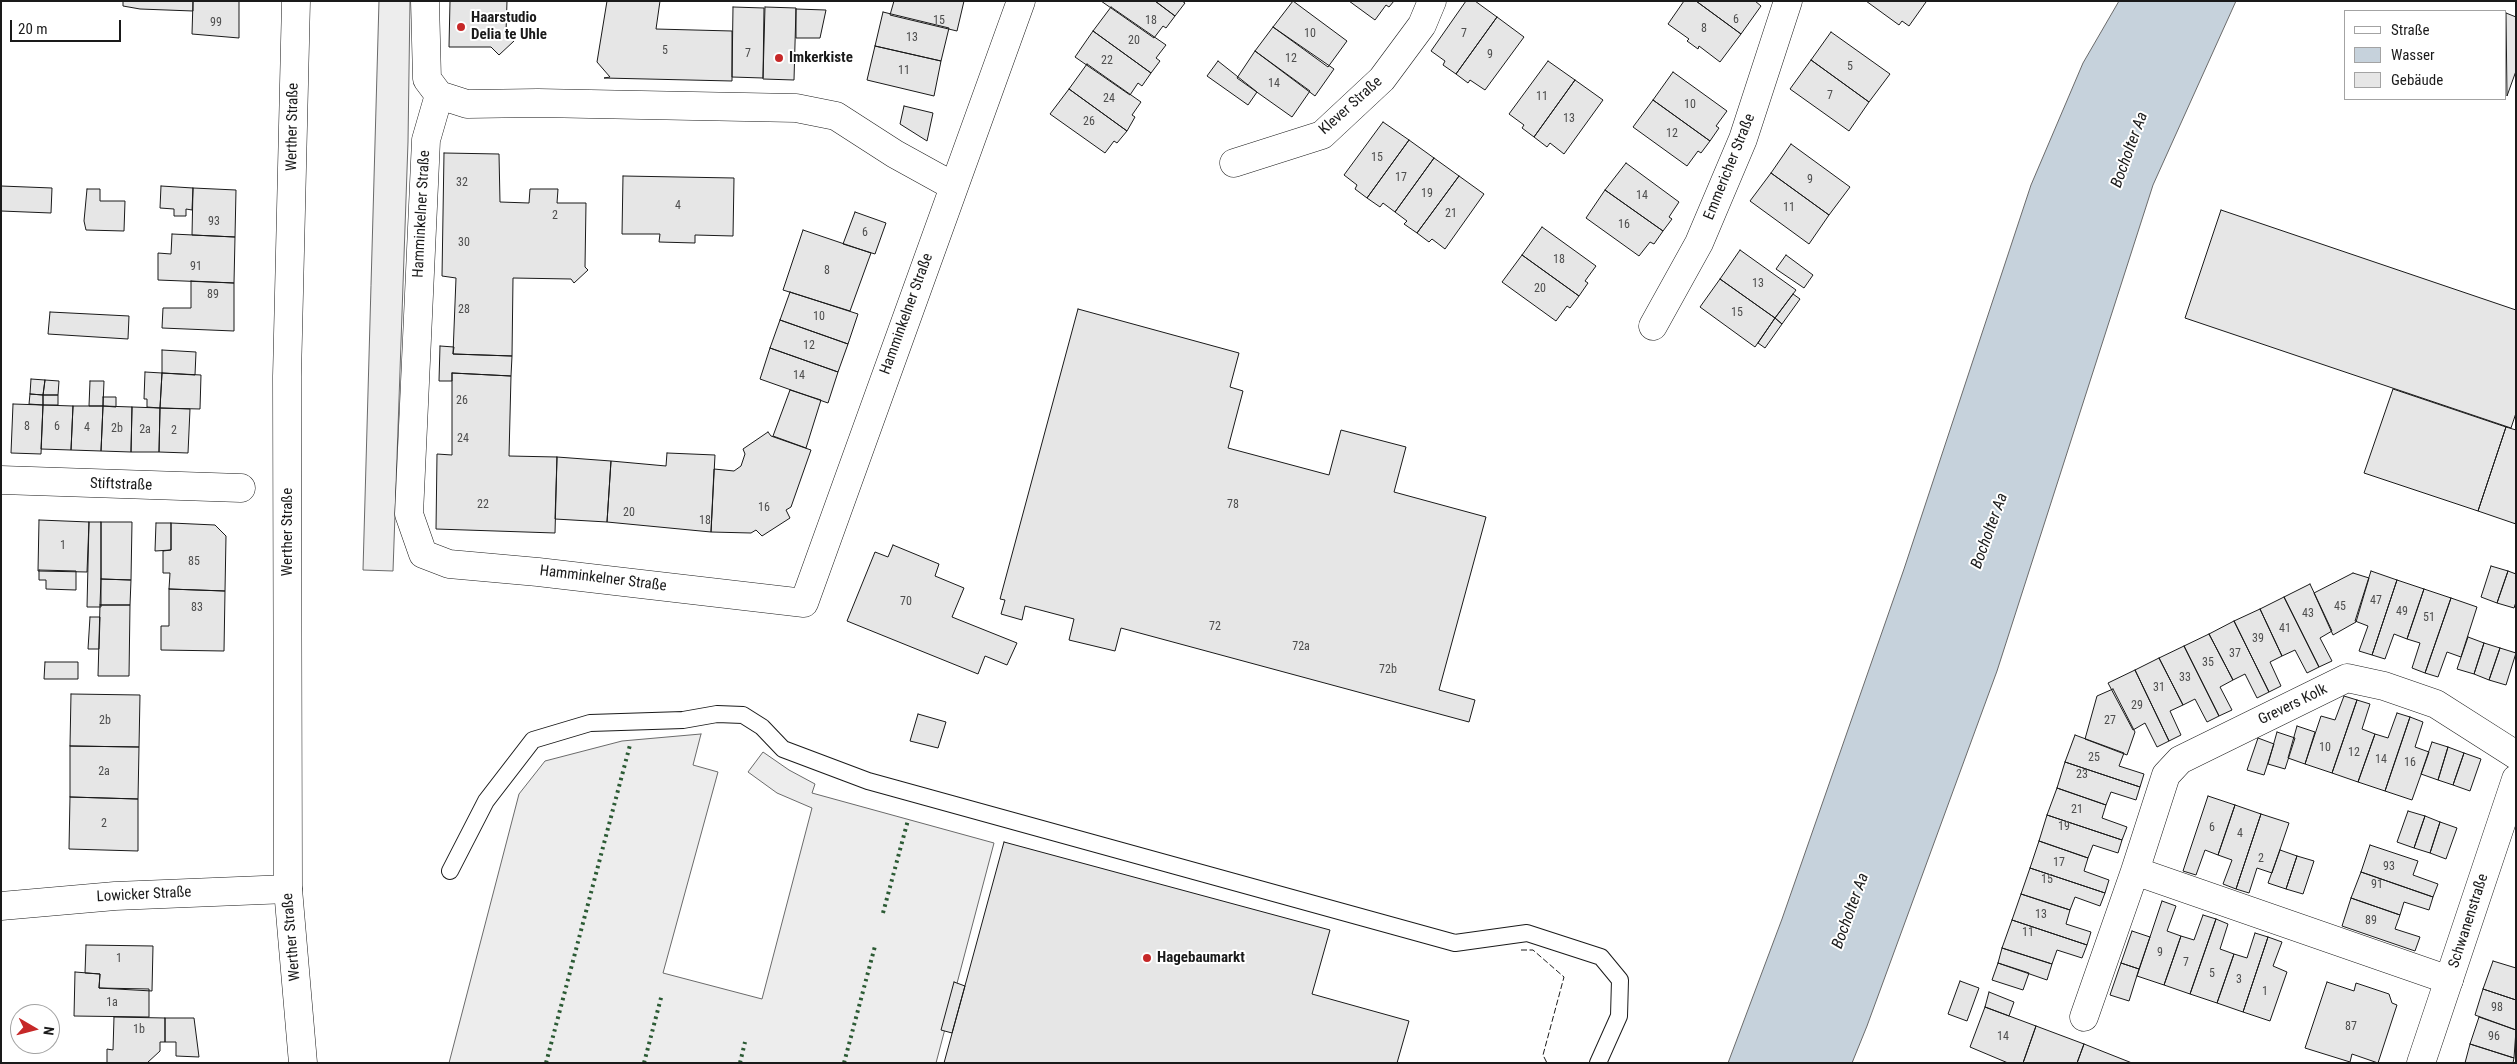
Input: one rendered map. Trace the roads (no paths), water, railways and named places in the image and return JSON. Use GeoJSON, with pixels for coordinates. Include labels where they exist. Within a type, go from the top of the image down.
{"type":"FeatureCollection","features":[{"type":"Feature","properties":{"kind":"street","name":"Werther Straße"},"geometry":{"type":"LineString","coordinates":[[296,1],[287,376],[288,889],[303,1063]]}},
{"type":"Feature","properties":{"kind":"street"},"geometry":{"type":"LineString","coordinates":[[425,1],[427,79],[439,95],[467,104],[538,103],[804,110],[836,116],[895,154],[953,186]]}},
{"type":"Feature","properties":{"kind":"street","name":"Hamminkelner Straße"},"geometry":{"type":"LineString","coordinates":[[439,95],[426,140],[409,514],[423,554],[449,564],[538,572],[804,603],[1020,1]]}},
{"type":"Feature","properties":{"kind":"street","name":"Klever Straße"},"geometry":{"type":"LineString","coordinates":[[1234,163],[1322,135],[1382,79],[1422,25],[1432,1]]}},
{"type":"Feature","properties":{"kind":"street","name":"Emmericher Straße"},"geometry":{"type":"LineString","coordinates":[[1653,326],[1699,243],[1743,139],[1788,1]]}},
{"type":"Feature","properties":{"kind":"street","name":"Stiftstraße"},"geometry":{"type":"LineString","coordinates":[[1,480],[241,488]]}},
{"type":"Feature","properties":{"kind":"street","name":"Grevers Kolk"},"geometry":{"type":"LineString","coordinates":[[2084,1017],[2166,775],[2180,760],[2347,678],[2384,686],[2436,704],[2516,755]]}},
{"type":"Feature","properties":{"kind":"street","name":"Schwanenstraße"},"geometry":{"type":"LineString","coordinates":[[2421,1063],[2516,779]]}},
{"type":"Feature","properties":{"kind":"street"},"geometry":{"type":"LineString","coordinates":[[2135,871],[2449,980]]}},
{"type":"Feature","properties":{"kind":"street","name":"Lowicker Straße"},"geometry":{"type":"LineString","coordinates":[[1,906],[115,896],[288,889]]}},
{"type":"Feature","properties":{"kind":"lane"},"geometry":{"type":"LineString","coordinates":[[450,871],[486,801],[533,740],[590,723],[683,720],[717,714],[743,715],[762,727],[783,748],[868,781],[1455,943],[1527,933],[1601,957],[1620,980],[1620,1016],[1598,1063]]}},
{"type":"Feature","properties":{"kind":"water","name":"Bocholter Aa"},"geometry":{"type":"Polygon","coordinates":[[[2119,1],[2236,1],[2153,185],[1997,671],[1867,1026],[1852,1063],[1728,1063],[1782,919],[1904,569],[2031,185],[2083,63],[2119,1]]]}},
{"type":"Feature","properties":{"kind":"place","name":"Haarstudio Delia te Uhle"},"geometry":{"type":"Point","coordinates":[461,27]}},
{"type":"Feature","properties":{"kind":"place","name":"Imkerkiste"},"geometry":{"type":"Point","coordinates":[779,58]}},
{"type":"Feature","properties":{"kind":"place","name":"Hagebaumarkt"},"geometry":{"type":"Point","coordinates":[1147,958]}}]}
